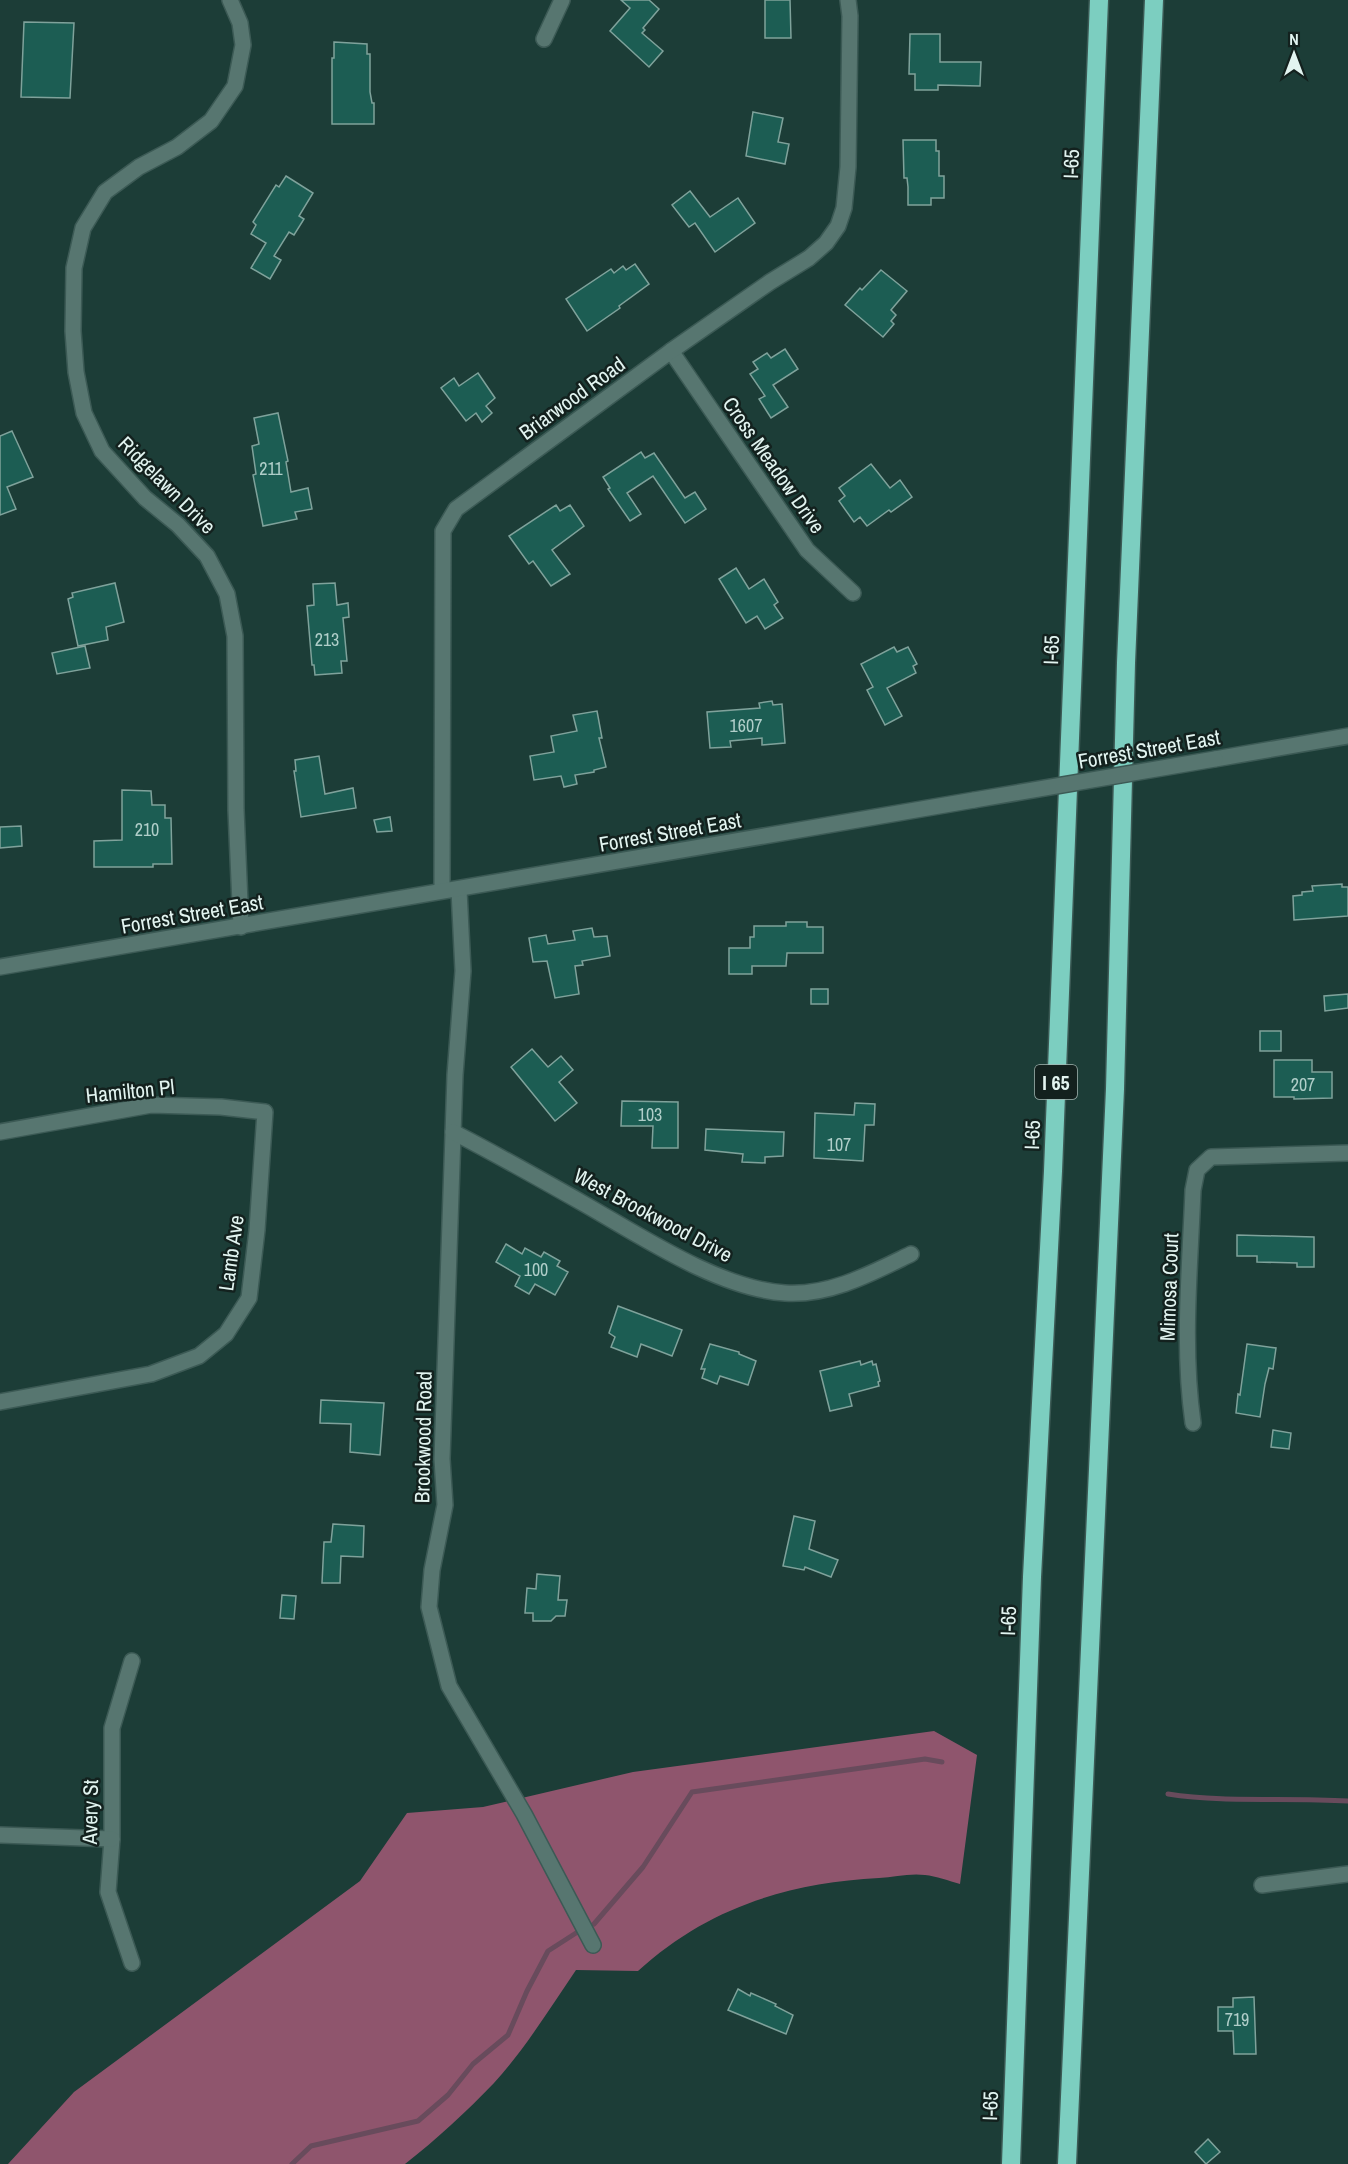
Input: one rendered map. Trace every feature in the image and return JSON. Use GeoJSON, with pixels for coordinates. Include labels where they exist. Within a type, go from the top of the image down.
{"type":"FeatureCollection","features":[{"type":"Feature","properties":{"kind":"highway","name":"I-65"},"geometry":{"type":"LineString","coordinates":[[1011,2164],[1032,1577],[1053,1159],[1099,0]]}},
{"type":"Feature","properties":{"kind":"highway"},"geometry":{"type":"LineString","coordinates":[[1067,2164],[1114,1101],[1126,663],[1154,0]]}},
{"type":"Feature","properties":{"kind":"street","name":"Ridgelawn Drive"},"geometry":{"type":"LineString","coordinates":[[230,0],[240,24],[243,45],[235,86],[211,121],[177,147],[139,167],[105,192],[83,228],[75,268],[73,331],[76,372],[84,413],[102,451],[145,498],[178,525],[207,556],[227,594],[236,636],[236,810],[241,927]]}},
{"type":"Feature","properties":{"kind":"street"},"geometry":{"type":"LineString","coordinates":[[544,39],[562,0]]}},
{"type":"Feature","properties":{"kind":"street","name":"Briarwood Road"},"geometry":{"type":"LineString","coordinates":[[442,890],[443,531],[456,509],[671,351],[770,282],[809,258],[826,243],[838,226],[844,208],[848,167],[850,16],[848,0]]}},
{"type":"Feature","properties":{"kind":"street","name":"Cross Meadow Drive"},"geometry":{"type":"LineString","coordinates":[[671,351],[807,550],[853,593]]}},
{"type":"Feature","properties":{"kind":"street","name":"Forrest Street East"},"geometry":{"type":"LineString","coordinates":[[0,967],[1348,736]]}},
{"type":"Feature","properties":{"kind":"street","name":"Brookwood Road"},"geometry":{"type":"LineString","coordinates":[[459,890],[463,971],[453,1132],[442,1459],[445,1505],[432,1570],[429,1607],[449,1686],[524,1814],[593,1945]]}},
{"type":"Feature","properties":{"kind":"street","name":"Hamilton Pl"},"geometry":{"type":"LineString","coordinates":[[0,1132],[151,1106],[221,1107],[265,1112]]}},
{"type":"Feature","properties":{"kind":"street","name":"Lamb Ave"},"geometry":{"type":"LineString","coordinates":[[0,1402],[151,1374],[199,1356],[226,1334],[249,1298],[257,1230],[265,1112]]}},
{"type":"Feature","properties":{"kind":"street","name":"West Brookwood Drive"},"geometry":{"type":"LineString","coordinates":[[453,1132],[519,1166],[644,1239],[703,1269],[743,1285],[786,1293],[828,1289],[868,1275],[911,1254]]}},
{"type":"Feature","properties":{"kind":"street","name":"Mimosa Court"},"geometry":{"type":"LineString","coordinates":[[1192,1423],[1188,1338],[1193,1190],[1197,1170],[1211,1157],[1348,1153]]}},
{"type":"Feature","properties":{"kind":"street","name":"Avery St"},"geometry":{"type":"LineString","coordinates":[[132,1661],[112,1728],[112,1839],[108,1892],[132,1963]]}},
{"type":"Feature","properties":{"kind":"street"},"geometry":{"type":"LineString","coordinates":[[0,1835],[112,1839]]}},
{"type":"Feature","properties":{"kind":"street"},"geometry":{"type":"LineString","coordinates":[[1262,1885],[1348,1874]]}},
{"type":"Feature","properties":{"kind":"shaded area"},"geometry":{"type":"Polygon","coordinates":[[[934,1731],[977,1755],[960,1884],[934,1876],[914,1874],[812,1886],[781,1893],[720,1915],[664,1949],[638,1971],[576,1970],[527,2042],[494,2083],[451,2125],[405,2164],[8,2164],[74,2092],[360,1881],[407,1813],[483,1807],[633,1772],[934,1731]]]}},
{"type":"Feature","properties":{"kind":"building"},"geometry":{"type":"Polygon","coordinates":[[[621,0],[649,0],[659,9],[643,28],[645,30],[642,33],[663,51],[649,67],[610,31],[630,8],[621,0]]]}},
{"type":"Feature","properties":{"kind":"building"},"geometry":{"type":"Polygon","coordinates":[[[765,0],[790,0],[791,38],[765,38],[765,0]]]}},
{"type":"Feature","properties":{"kind":"building"},"geometry":{"type":"Polygon","coordinates":[[[24,22],[74,23],[70,98],[21,97],[24,22]]]}},
{"type":"Feature","properties":{"kind":"building"},"geometry":{"type":"Polygon","coordinates":[[[910,34],[940,34],[940,62],[981,62],[980,86],[938,85],[938,90],[915,90],[915,74],[909,74],[910,34]]]}},
{"type":"Feature","properties":{"kind":"building"},"geometry":{"type":"Polygon","coordinates":[[[334,42],[367,44],[367,54],[370,54],[370,92],[372,103],[374,103],[374,124],[332,124],[334,42]]]}},
{"type":"Feature","properties":{"kind":"building"},"geometry":{"type":"Polygon","coordinates":[[[753,112],[783,118],[778,142],[789,144],[785,164],[746,156],[753,112]]]}},
{"type":"Feature","properties":{"kind":"building"},"geometry":{"type":"Polygon","coordinates":[[[903,140],[936,140],[936,151],[939,151],[939,176],[944,176],[944,198],[931,198],[931,205],[908,205],[907,178],[904,178],[903,140]]]}},
{"type":"Feature","properties":{"kind":"building"},"geometry":{"type":"Polygon","coordinates":[[[286,176],[313,193],[299,216],[304,219],[294,235],[289,232],[274,256],[281,260],[270,279],[251,268],[266,243],[251,234],[256,225],[253,222],[276,185],[279,187],[286,176]]]}},
{"type":"Feature","properties":{"kind":"building"},"geometry":{"type":"Polygon","coordinates":[[[690,191],[710,217],[738,198],[755,223],[715,252],[695,223],[689,227],[672,205],[690,191]]]}},
{"type":"Feature","properties":{"kind":"building"},"geometry":{"type":"Polygon","coordinates":[[[635,264],[649,284],[587,331],[566,299],[611,269],[614,273],[623,266],[626,270],[635,264]]]}},
{"type":"Feature","properties":{"kind":"building"},"geometry":{"type":"Polygon","coordinates":[[[881,270],[907,291],[891,310],[896,315],[891,321],[894,324],[883,337],[845,305],[881,270]]]}},
{"type":"Feature","properties":{"kind":"building"},"geometry":{"type":"Polygon","coordinates":[[[785,349],[798,369],[773,385],[788,407],[771,418],[759,399],[765,396],[750,374],[758,369],[753,362],[767,353],[771,358],[785,349]]]}},
{"type":"Feature","properties":{"kind":"building"},"geometry":{"type":"Polygon","coordinates":[[[478,373],[495,398],[486,406],[492,413],[482,422],[476,413],[466,421],[441,388],[454,378],[459,386],[478,373]]]}},
{"type":"Feature","properties":{"kind":"building"},"geometry":{"type":"Polygon","coordinates":[[[278,413],[288,461],[286,462],[291,492],[308,488],[312,509],[295,512],[297,519],[263,526],[253,475],[256,474],[252,446],[259,444],[254,418],[278,413]]]}},
{"type":"Feature","properties":{"kind":"building"},"geometry":{"type":"Polygon","coordinates":[[[12,431],[33,477],[7,487],[16,509],[0,515],[0,436],[12,431]]]}},
{"type":"Feature","properties":{"kind":"building"},"geometry":{"type":"Polygon","coordinates":[[[641,452],[645,458],[654,453],[685,498],[695,492],[706,509],[685,523],[653,476],[627,493],[641,514],[630,521],[608,489],[610,488],[603,477],[641,452]]]}},
{"type":"Feature","properties":{"kind":"building"},"geometry":{"type":"Polygon","coordinates":[[[871,464],[890,488],[900,480],[912,497],[867,526],[860,517],[854,522],[839,501],[845,496],[839,488],[871,464]]]}},
{"type":"Feature","properties":{"kind":"building"},"geometry":{"type":"Polygon","coordinates":[[[556,505],[560,511],[570,505],[584,526],[552,550],[570,574],[551,586],[533,561],[529,564],[509,536],[556,505]]]}},
{"type":"Feature","properties":{"kind":"building"},"geometry":{"type":"Polygon","coordinates":[[[736,568],[749,589],[764,579],[778,602],[774,605],[783,618],[765,629],[757,616],[746,623],[719,579],[736,568]]]}},
{"type":"Feature","properties":{"kind":"building"},"geometry":{"type":"Polygon","coordinates":[[[115,583],[124,622],[106,627],[108,640],[78,646],[68,599],[73,597],[72,593],[115,583]]]}},
{"type":"Feature","properties":{"kind":"building"},"geometry":{"type":"Polygon","coordinates":[[[335,583],[337,605],[348,603],[349,617],[343,618],[347,661],[341,661],[342,673],[315,675],[314,665],[312,665],[307,606],[314,605],[313,584],[335,583]]]}},
{"type":"Feature","properties":{"kind":"building"},"geometry":{"type":"Polygon","coordinates":[[[85,646],[90,668],[57,674],[52,653],[85,646]]]}},
{"type":"Feature","properties":{"kind":"building"},"geometry":{"type":"Polygon","coordinates":[[[894,647],[897,652],[908,647],[917,664],[913,666],[916,673],[887,688],[902,716],[885,725],[867,690],[873,687],[861,664],[894,647]]]}},
{"type":"Feature","properties":{"kind":"building"},"geometry":{"type":"Polygon","coordinates":[[[772,701],[773,705],[782,704],[785,743],[762,745],[762,738],[730,741],[731,747],[710,748],[707,712],[760,708],[759,703],[772,701]]]}},
{"type":"Feature","properties":{"kind":"building"},"geometry":{"type":"Polygon","coordinates":[[[597,711],[602,738],[599,738],[606,767],[594,770],[594,772],[575,775],[577,784],[564,787],[561,776],[534,780],[530,756],[554,752],[551,736],[577,731],[573,715],[597,711]]]}},
{"type":"Feature","properties":{"kind":"building"},"geometry":{"type":"Polygon","coordinates":[[[319,756],[325,794],[353,788],[356,808],[301,817],[294,771],[296,771],[295,760],[319,756]]]}},
{"type":"Feature","properties":{"kind":"building"},"geometry":{"type":"Polygon","coordinates":[[[122,790],[151,791],[152,805],[165,805],[165,818],[171,818],[172,864],[153,864],[153,867],[94,867],[94,841],[122,840],[122,790]]]}},
{"type":"Feature","properties":{"kind":"building"},"geometry":{"type":"Polygon","coordinates":[[[390,817],[392,831],[377,832],[374,820],[390,817]]]}},
{"type":"Feature","properties":{"kind":"building"},"geometry":{"type":"Polygon","coordinates":[[[21,826],[22,846],[0,848],[0,827],[21,826]]]}},
{"type":"Feature","properties":{"kind":"building"},"geometry":{"type":"Polygon","coordinates":[[[1342,884],[1342,887],[1348,887],[1348,916],[1294,920],[1293,896],[1313,891],[1312,886],[1342,884]]]}},
{"type":"Feature","properties":{"kind":"building"},"geometry":{"type":"Polygon","coordinates":[[[786,922],[807,922],[807,927],[823,927],[823,953],[787,953],[786,966],[752,966],[752,974],[729,974],[729,948],[750,948],[750,937],[754,937],[754,926],[786,926],[786,922]]]}},
{"type":"Feature","properties":{"kind":"building"},"geometry":{"type":"Polygon","coordinates":[[[592,928],[594,937],[607,936],[610,956],[582,961],[583,965],[575,966],[579,994],[555,998],[547,961],[533,962],[529,938],[546,935],[548,944],[575,940],[573,931],[592,928]]]}},
{"type":"Feature","properties":{"kind":"building"},"geometry":{"type":"Polygon","coordinates":[[[811,989],[828,989],[828,1004],[811,1004],[811,989]]]}},
{"type":"Feature","properties":{"kind":"building"},"geometry":{"type":"Polygon","coordinates":[[[1348,994],[1348,1008],[1325,1011],[1324,996],[1348,994]]]}},
{"type":"Feature","properties":{"kind":"building"},"geometry":{"type":"Polygon","coordinates":[[[1260,1031],[1281,1031],[1281,1051],[1260,1051],[1260,1031]]]}},
{"type":"Feature","properties":{"kind":"building"},"geometry":{"type":"Polygon","coordinates":[[[532,1049],[548,1067],[561,1056],[573,1070],[559,1082],[577,1103],[555,1121],[511,1067],[532,1049]]]}},
{"type":"Feature","properties":{"kind":"building"},"geometry":{"type":"Polygon","coordinates":[[[1274,1060],[1312,1060],[1312,1072],[1332,1072],[1332,1098],[1274,1097],[1274,1060]]]}},
{"type":"Feature","properties":{"kind":"building"},"geometry":{"type":"Polygon","coordinates":[[[622,1101],[678,1102],[678,1148],[652,1148],[653,1126],[621,1126],[622,1101]]]}},
{"type":"Feature","properties":{"kind":"building"},"geometry":{"type":"Polygon","coordinates":[[[855,1103],[875,1104],[874,1125],[865,1125],[863,1161],[814,1158],[815,1113],[854,1115],[855,1103]]]}},
{"type":"Feature","properties":{"kind":"building"},"geometry":{"type":"Polygon","coordinates":[[[706,1129],[784,1132],[783,1156],[765,1157],[765,1163],[742,1162],[743,1154],[705,1150],[706,1129]]]}},
{"type":"Feature","properties":{"kind":"building"},"geometry":{"type":"Polygon","coordinates":[[[1237,1235],[1314,1237],[1314,1267],[1297,1267],[1297,1263],[1257,1262],[1257,1256],[1237,1256],[1237,1235]]]}},
{"type":"Feature","properties":{"kind":"building"},"geometry":{"type":"Polygon","coordinates":[[[506,1244],[522,1254],[525,1248],[541,1257],[544,1252],[560,1261],[557,1266],[568,1272],[555,1295],[535,1284],[529,1294],[515,1286],[520,1276],[496,1262],[506,1244]]]}},
{"type":"Feature","properties":{"kind":"building"},"geometry":{"type":"Polygon","coordinates":[[[618,1306],[682,1330],[672,1356],[641,1344],[637,1357],[611,1347],[615,1337],[609,1333],[618,1306]]]}},
{"type":"Feature","properties":{"kind":"building"},"geometry":{"type":"Polygon","coordinates":[[[710,1344],[739,1352],[756,1361],[748,1385],[720,1376],[717,1384],[702,1378],[705,1369],[701,1369],[710,1344]]]}},
{"type":"Feature","properties":{"kind":"building"},"geometry":{"type":"Polygon","coordinates":[[[1247,1344],[1276,1348],[1273,1369],[1269,1368],[1265,1384],[1260,1417],[1236,1413],[1247,1344]]]}},
{"type":"Feature","properties":{"kind":"building"},"geometry":{"type":"Polygon","coordinates":[[[860,1361],[861,1365],[872,1361],[873,1365],[876,1364],[879,1386],[849,1394],[852,1406],[830,1411],[820,1371],[860,1361]]]}},
{"type":"Feature","properties":{"kind":"building"},"geometry":{"type":"Polygon","coordinates":[[[321,1400],[384,1403],[380,1455],[350,1452],[351,1424],[320,1423],[321,1400]]]}},
{"type":"Feature","properties":{"kind":"building"},"geometry":{"type":"Polygon","coordinates":[[[1273,1430],[1291,1433],[1289,1449],[1271,1447],[1273,1430]]]}},
{"type":"Feature","properties":{"kind":"building"},"geometry":{"type":"Polygon","coordinates":[[[794,1516],[815,1521],[809,1549],[838,1560],[831,1577],[805,1567],[804,1570],[783,1566],[794,1516]]]}},
{"type":"Feature","properties":{"kind":"building"},"geometry":{"type":"Polygon","coordinates":[[[333,1524],[364,1526],[363,1557],[341,1556],[340,1583],[322,1583],[324,1542],[331,1542],[333,1524]]]}},
{"type":"Feature","properties":{"kind":"building"},"geometry":{"type":"Polygon","coordinates":[[[537,1574],[560,1576],[558,1600],[567,1600],[565,1616],[556,1616],[551,1621],[533,1621],[533,1613],[525,1613],[527,1588],[536,1589],[537,1574]]]}},
{"type":"Feature","properties":{"kind":"building"},"geometry":{"type":"Polygon","coordinates":[[[282,1595],[296,1596],[294,1619],[280,1618],[282,1595]]]}},
{"type":"Feature","properties":{"kind":"building"},"geometry":{"type":"Polygon","coordinates":[[[738,1989],[750,1996],[751,1993],[776,2004],[775,2006],[793,2015],[786,2034],[728,2010],[738,1989]]]}},
{"type":"Feature","properties":{"kind":"building"},"geometry":{"type":"Polygon","coordinates":[[[1254,1997],[1256,2054],[1234,2054],[1233,2031],[1218,2031],[1218,2007],[1233,2007],[1233,1998],[1254,1997]]]}},
{"type":"Feature","properties":{"kind":"building"},"geometry":{"type":"Polygon","coordinates":[[[1208,2139],[1220,2152],[1206,2164],[1195,2152],[1208,2139]]]}},
{"type":"Feature","properties":{"kind":"waterway"},"geometry":{"type":"LineString","coordinates":[[594,1924],[643,1867],[692,1792],[925,1759],[942,1762]]}},
{"type":"Feature","properties":{"kind":"waterway"},"geometry":{"type":"LineString","coordinates":[[1168,1794],[1235,1799],[1348,1801]]}},
{"type":"Feature","properties":{"kind":"waterway"},"geometry":{"type":"LineString","coordinates":[[292,2164],[311,2146],[418,2121],[448,2095],[473,2064],[508,2035],[548,1951],[576,1933]]}}]}
